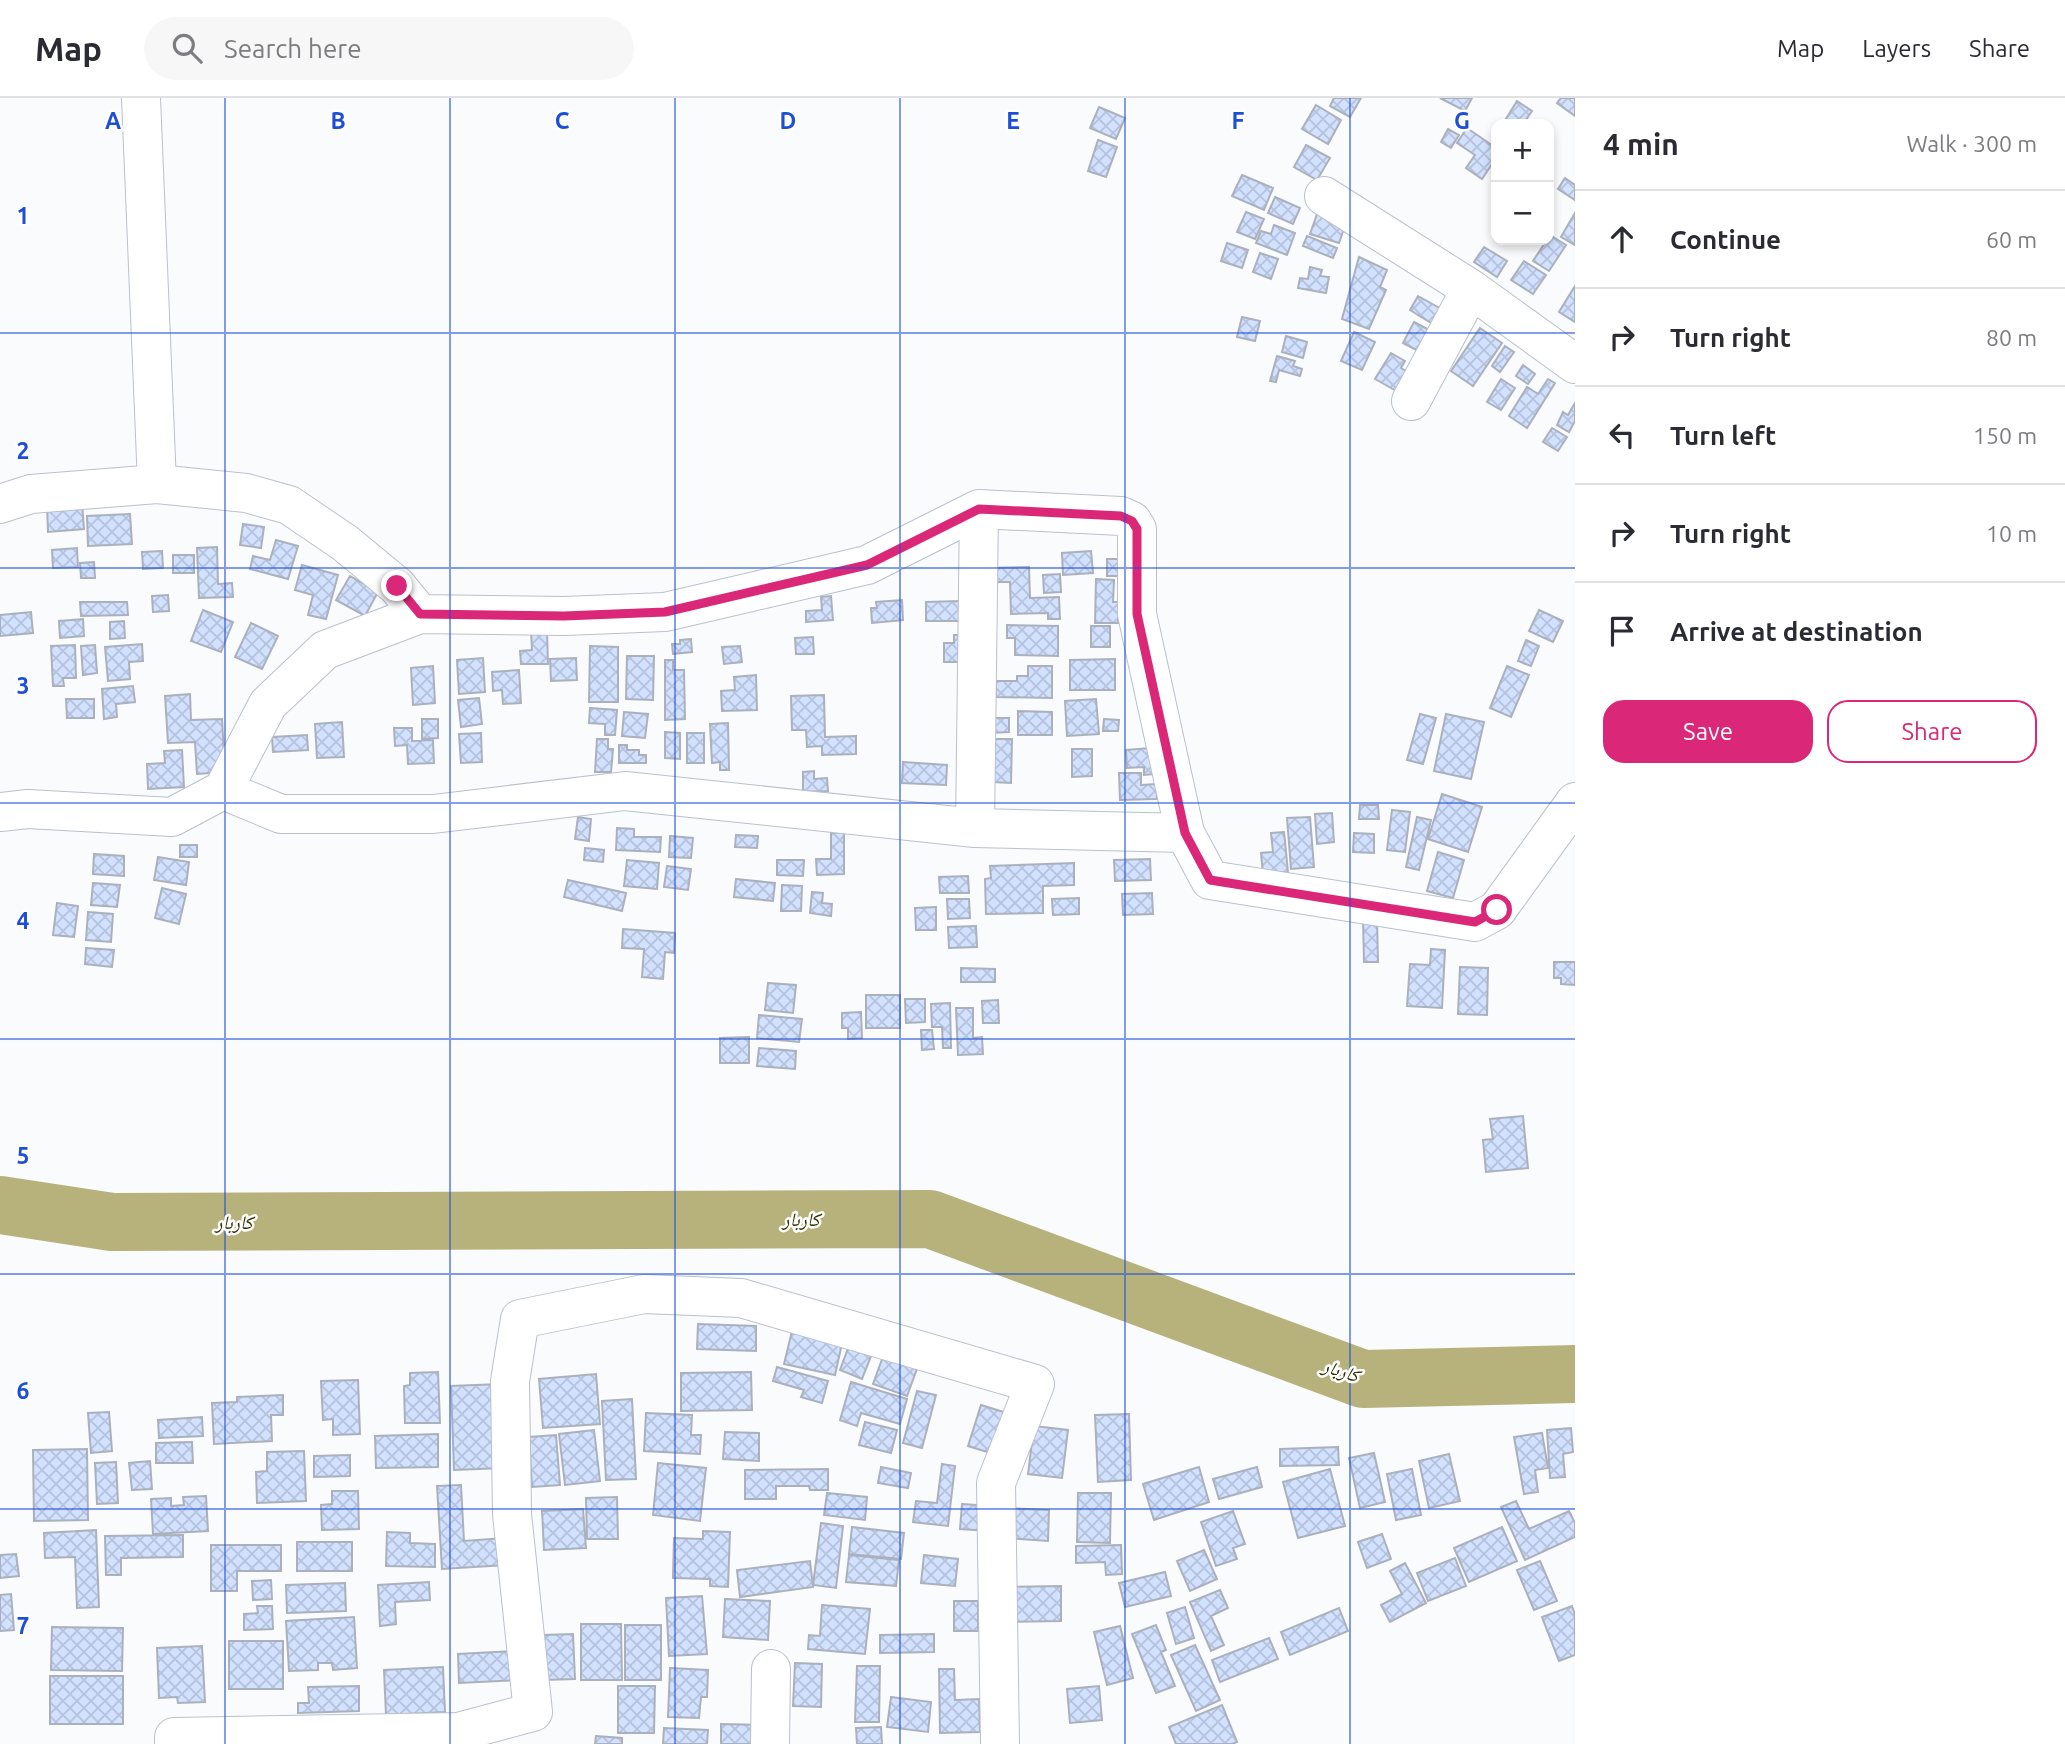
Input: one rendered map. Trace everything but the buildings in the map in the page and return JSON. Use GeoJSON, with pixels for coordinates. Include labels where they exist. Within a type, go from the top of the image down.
{"type":"FeatureCollection","features":[{"type":"Feature","properties":{"kind":"street"},"geometry":{"type":"LineString","coordinates":[[141,98],[158,484]]}},
{"type":"Feature","properties":{"kind":"street"},"geometry":{"type":"LineString","coordinates":[[1324,196],[1471,289],[1575,364]]}},
{"type":"Feature","properties":{"kind":"street"},"geometry":{"type":"LineString","coordinates":[[1411,401],[1471,289]]}},
{"type":"Feature","properties":{"kind":"street"},"geometry":{"type":"LineString","coordinates":[[0,504],[31,494],[158,484],[246,493],[289,505],[345,543],[386,578],[420,614]]}},
{"type":"Feature","properties":{"kind":"street"},"geometry":{"type":"LineString","coordinates":[[975,828],[979,509]]}},
{"type":"Feature","properties":{"kind":"street"},"geometry":{"type":"LineString","coordinates":[[0,812],[28,809],[172,817],[223,790],[268,704],[326,650],[420,614],[564,616],[665,612],[867,565],[979,509],[1121,516],[1132,521],[1137,529],[1137,614],[1185,833],[1210,880],[1475,922],[1497,910],[1575,802]]}},
{"type":"Feature","properties":{"kind":"street"},"geometry":{"type":"LineString","coordinates":[[223,790],[282,814],[433,814],[625,791],[975,828],[1185,833]]}},
{"type":"Feature","properties":{"kind":"street"},"geometry":{"type":"LineString","coordinates":[[174,1744],[174,1737],[458,1738],[533,1712],[512,1514],[510,1381],[520,1319],[644,1294],[741,1298],[1035,1384],[996,1483],[1000,1744]]}},
{"type":"Feature","properties":{"kind":"street"},"geometry":{"type":"LineString","coordinates":[[770,1744],[771,1669]]}},
{"type":"Feature","properties":{"kind":"waterway","name":"کاربار"},"geometry":{"type":"LineString","coordinates":[[0,1205],[112,1222],[930,1219],[1363,1379],[1575,1374]]}},
{"type":"Feature","properties":{"kind":"route"},"geometry":{"type":"LineString","coordinates":[[397,586],[420,614],[564,616],[665,612],[867,565],[979,509],[1121,516],[1132,521],[1137,529],[1137,614],[1185,833],[1210,880],[1475,922],[1497,910]]}}]}
